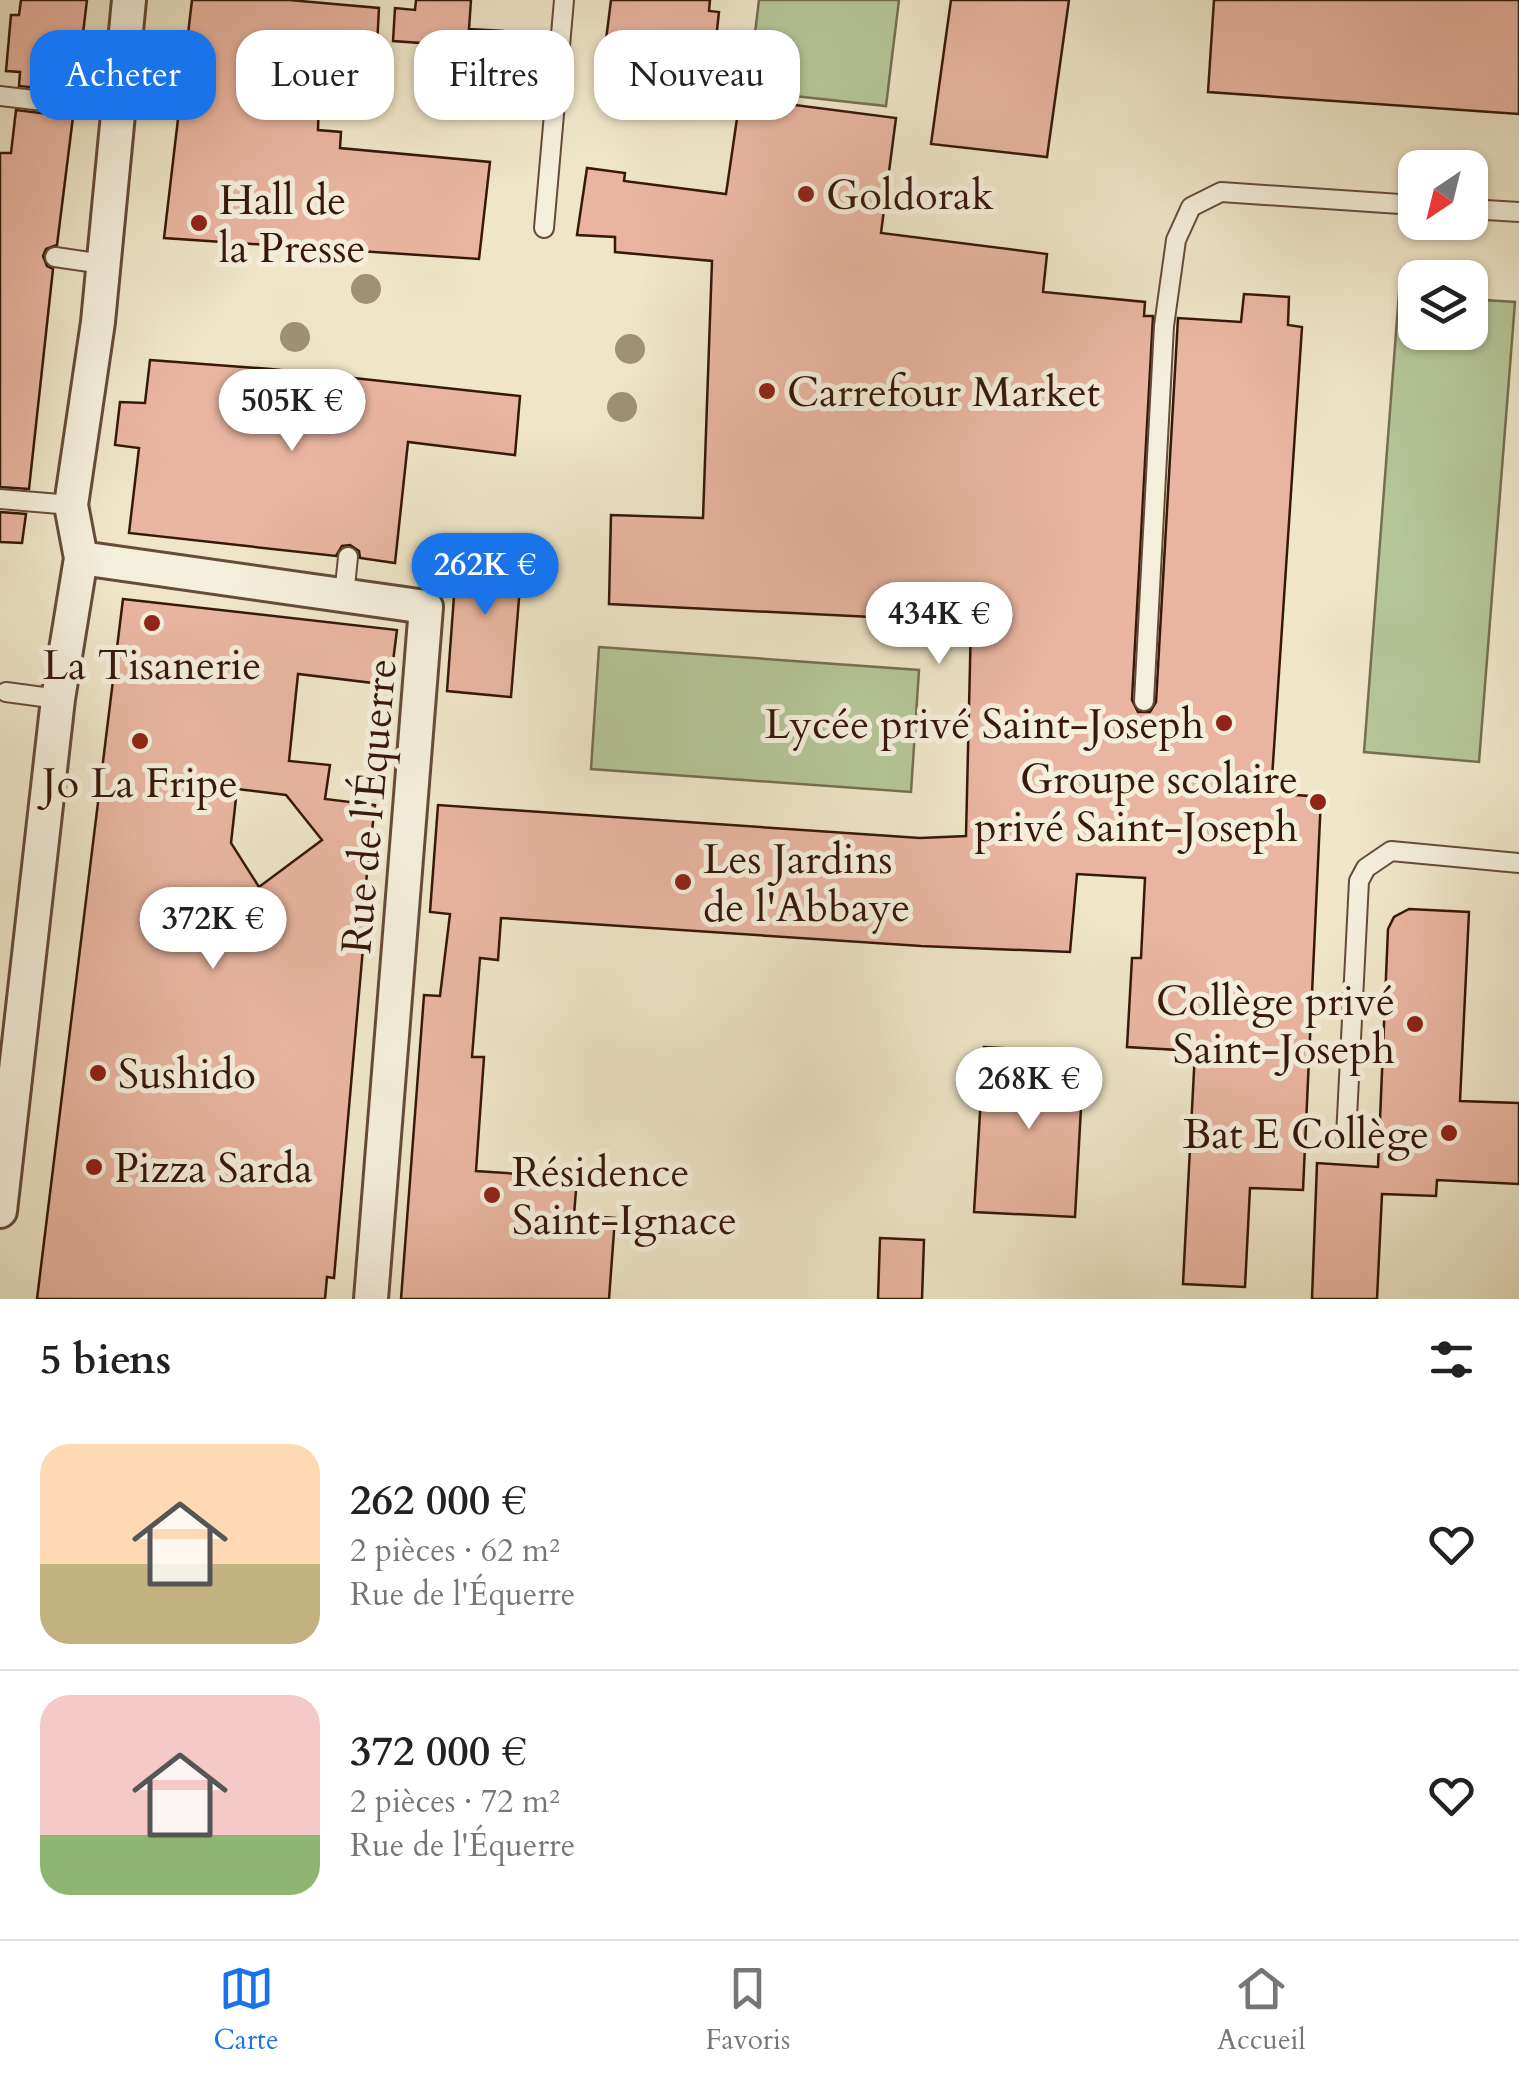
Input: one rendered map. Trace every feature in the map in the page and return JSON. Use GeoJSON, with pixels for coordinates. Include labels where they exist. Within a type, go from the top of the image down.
{"type":"FeatureCollection","features":[{"type":"Feature","properties":{"kind":"street"},"geometry":{"type":"LineString","coordinates":[[126,30],[129,0]]}},
{"type":"Feature","properties":{"kind":"street"},"geometry":{"type":"LineString","coordinates":[[0,1210],[58,699],[81,558],[72,505],[117,120]]}},
{"type":"Feature","properties":{"kind":"street","name":"Rue de l'Équerre"},"geometry":{"type":"LineString","coordinates":[[81,558],[426,608],[371,1299]]}},
{"type":"Feature","properties":{"kind":"lane"},"geometry":{"type":"LineString","coordinates":[[544,228],[564,0]]}},
{"type":"Feature","properties":{"kind":"lane"},"geometry":{"type":"LineString","coordinates":[[0,96],[30,100]]}},
{"type":"Feature","properties":{"kind":"lane"},"geometry":{"type":"LineString","coordinates":[[1144,701],[1164,326],[1176,240],[1190,207],[1222,192],[1398,204]]}},
{"type":"Feature","properties":{"kind":"lane"},"geometry":{"type":"LineString","coordinates":[[1488,210],[1519,212]]}},
{"type":"Feature","properties":{"kind":"lane"},"geometry":{"type":"LineString","coordinates":[[55,258],[103,264]]}},
{"type":"Feature","properties":{"kind":"lane"},"geometry":{"type":"LineString","coordinates":[[0,499],[72,505]]}},
{"type":"Feature","properties":{"kind":"lane"},"geometry":{"type":"LineString","coordinates":[[344,596],[348,557]]}},
{"type":"Feature","properties":{"kind":"lane"},"geometry":{"type":"LineString","coordinates":[[6,692],[58,699]]}},
{"type":"Feature","properties":{"kind":"lane"},"geometry":{"type":"LineString","coordinates":[[1346,1137],[1359,881],[1366,868],[1391,851],[1519,863]]}},
{"type":"Feature","properties":{"kind":"green space"},"geometry":{"type":"Polygon","coordinates":[[[759,0],[899,0],[886,106],[800,97],[800,30],[755,30],[759,0]]]}},
{"type":"Feature","properties":{"kind":"green space"},"geometry":{"type":"Polygon","coordinates":[[[1488,300],[1515,302],[1479,762],[1364,752],[1398,306],[1398,350],[1488,350],[1488,300]]]}},
{"type":"Feature","properties":{"kind":"green space"},"geometry":{"type":"Polygon","coordinates":[[[599,647],[919,670],[911,792],[591,769],[599,647]]]}},
{"type":"Feature","properties":{"kind":"building"},"geometry":{"type":"Polygon","coordinates":[[[21,0],[87,0],[83,30],[30,30],[30,87],[19,86],[20,72],[6,71],[11,15],[19,15],[21,0]]]}},
{"type":"Feature","properties":{"kind":"building"},"geometry":{"type":"Polygon","coordinates":[[[192,0],[289,0],[379,8],[378,30],[236,30],[236,120],[318,120],[318,130],[341,132],[340,148],[490,162],[479,259],[164,238],[178,120],[216,120],[216,30],[188,30],[192,0]]]}},
{"type":"Feature","properties":{"kind":"building"},"geometry":{"type":"Polygon","coordinates":[[[416,0],[471,0],[469,29],[486,30],[414,30],[414,42],[394,41],[395,8],[415,10],[416,0]]]}},
{"type":"Feature","properties":{"kind":"building"},"geometry":{"type":"Polygon","coordinates":[[[611,0],[710,0],[709,11],[719,12],[717,30],[607,30],[611,0]]]}},
{"type":"Feature","properties":{"kind":"building"},"geometry":{"type":"Polygon","coordinates":[[[951,0],[1069,0],[1047,157],[931,144],[951,0]]]}},
{"type":"Feature","properties":{"kind":"building"},"geometry":{"type":"Polygon","coordinates":[[[1214,0],[1519,0],[1519,114],[1208,92],[1214,0]]]}},
{"type":"Feature","properties":{"kind":"building"},"geometry":{"type":"Polygon","coordinates":[[[800,106],[896,118],[881,233],[1047,254],[1043,292],[1145,302],[1144,316],[1153,316],[1132,700],[1138,712],[1150,712],[1156,702],[1178,318],[1241,322],[1244,294],[1289,297],[1288,325],[1302,327],[1271,793],[1321,797],[1303,1190],[1250,1188],[1245,1287],[1183,1284],[1195,1051],[1127,1047],[1132,958],[1141,958],[1145,878],[1077,874],[1070,952],[501,918],[498,960],[480,958],[472,1057],[484,1057],[476,1171],[577,1178],[574,1215],[615,1218],[609,1299],[401,1299],[424,995],[440,996],[450,914],[430,912],[438,805],[920,838],[966,836],[971,622],[609,604],[611,515],[703,518],[712,261],[615,252],[615,237],[577,235],[587,168],[625,173],[624,181],[726,194],[737,120],[800,120],[800,106]]]}},
{"type":"Feature","properties":{"kind":"building"},"geometry":{"type":"Polygon","coordinates":[[[16,110],[30,112],[30,120],[73,120],[57,245],[46,249],[43,256],[53,269],[29,489],[0,487],[0,153],[11,153],[16,110]]]}},
{"type":"Feature","properties":{"kind":"building"},"geometry":{"type":"Polygon","coordinates":[[[150,360],[520,396],[515,455],[408,442],[395,563],[360,558],[359,551],[350,545],[342,546],[336,556],[129,533],[139,448],[115,445],[120,402],[145,403],[150,360]]]}},
{"type":"Feature","properties":{"kind":"building"},"geometry":{"type":"Polygon","coordinates":[[[0,512],[26,514],[22,543],[0,542],[0,512]]]}},
{"type":"Feature","properties":{"kind":"building"},"geometry":{"type":"Polygon","coordinates":[[[458,542],[534,548],[521,574],[511,697],[447,691],[458,542]]]}},
{"type":"Feature","properties":{"kind":"building"},"geometry":{"type":"Polygon","coordinates":[[[123,599],[397,630],[390,685],[298,674],[289,761],[330,765],[325,799],[375,805],[334,1278],[327,1277],[325,1299],[37,1299],[123,599]],[[237,789],[231,843],[259,887],[322,840],[286,795],[237,789]]]}},
{"type":"Feature","properties":{"kind":"building","name":"Bat E Collège"},"geometry":{"type":"Polygon","coordinates":[[[1409,909],[1469,912],[1460,1101],[1519,1103],[1519,1184],[1437,1180],[1436,1196],[1382,1194],[1377,1299],[1312,1299],[1317,1163],[1378,1167],[1388,929],[1394,917],[1409,909]]]}},
{"type":"Feature","properties":{"kind":"building"},"geometry":{"type":"Polygon","coordinates":[[[984,1047],[1084,1053],[1075,1217],[974,1212],[984,1047]]]}},
{"type":"Feature","properties":{"kind":"building"},"geometry":{"type":"Polygon","coordinates":[[[880,1238],[924,1240],[922,1299],[878,1299],[880,1238]]]}},
{"type":"Feature","properties":{"kind":"place","name":"Goldorak"},"geometry":{"type":"Point","coordinates":[806,194]}},
{"type":"Feature","properties":{"kind":"place","name":"Hall de la Presse"},"geometry":{"type":"Point","coordinates":[199,223]}},
{"type":"Feature","properties":{"kind":"place","name":"Carrefour Market"},"geometry":{"type":"Point","coordinates":[767,391]}},
{"type":"Feature","properties":{"kind":"place","name":"La Tisanerie"},"geometry":{"type":"Point","coordinates":[152,623]}},
{"type":"Feature","properties":{"kind":"place","name":"Lycée privé Saint-Joseph"},"geometry":{"type":"Point","coordinates":[1224,723]}},
{"type":"Feature","properties":{"kind":"place","name":"Jo La Fripe"},"geometry":{"type":"Point","coordinates":[140,741]}},
{"type":"Feature","properties":{"kind":"place","name":"Groupe scolaire privé Saint-Joseph"},"geometry":{"type":"Point","coordinates":[1318,802]}},
{"type":"Feature","properties":{"kind":"place","name":"Les Jardins de l'Abbaye"},"geometry":{"type":"Point","coordinates":[683,882]}},
{"type":"Feature","properties":{"kind":"place","name":"Collège privé Saint-Joseph"},"geometry":{"type":"Point","coordinates":[1415,1024]}},
{"type":"Feature","properties":{"kind":"place","name":"Sushido"},"geometry":{"type":"Point","coordinates":[98,1073]}},
{"type":"Feature","properties":{"kind":"place","name":"Bat E Collège"},"geometry":{"type":"Point","coordinates":[1449,1133]}},
{"type":"Feature","properties":{"kind":"place","name":"Pizza Sarda"},"geometry":{"type":"Point","coordinates":[94,1167]}},
{"type":"Feature","properties":{"kind":"place","name":"Résidence Saint-Ignace"},"geometry":{"type":"Point","coordinates":[492,1195]}}]}
